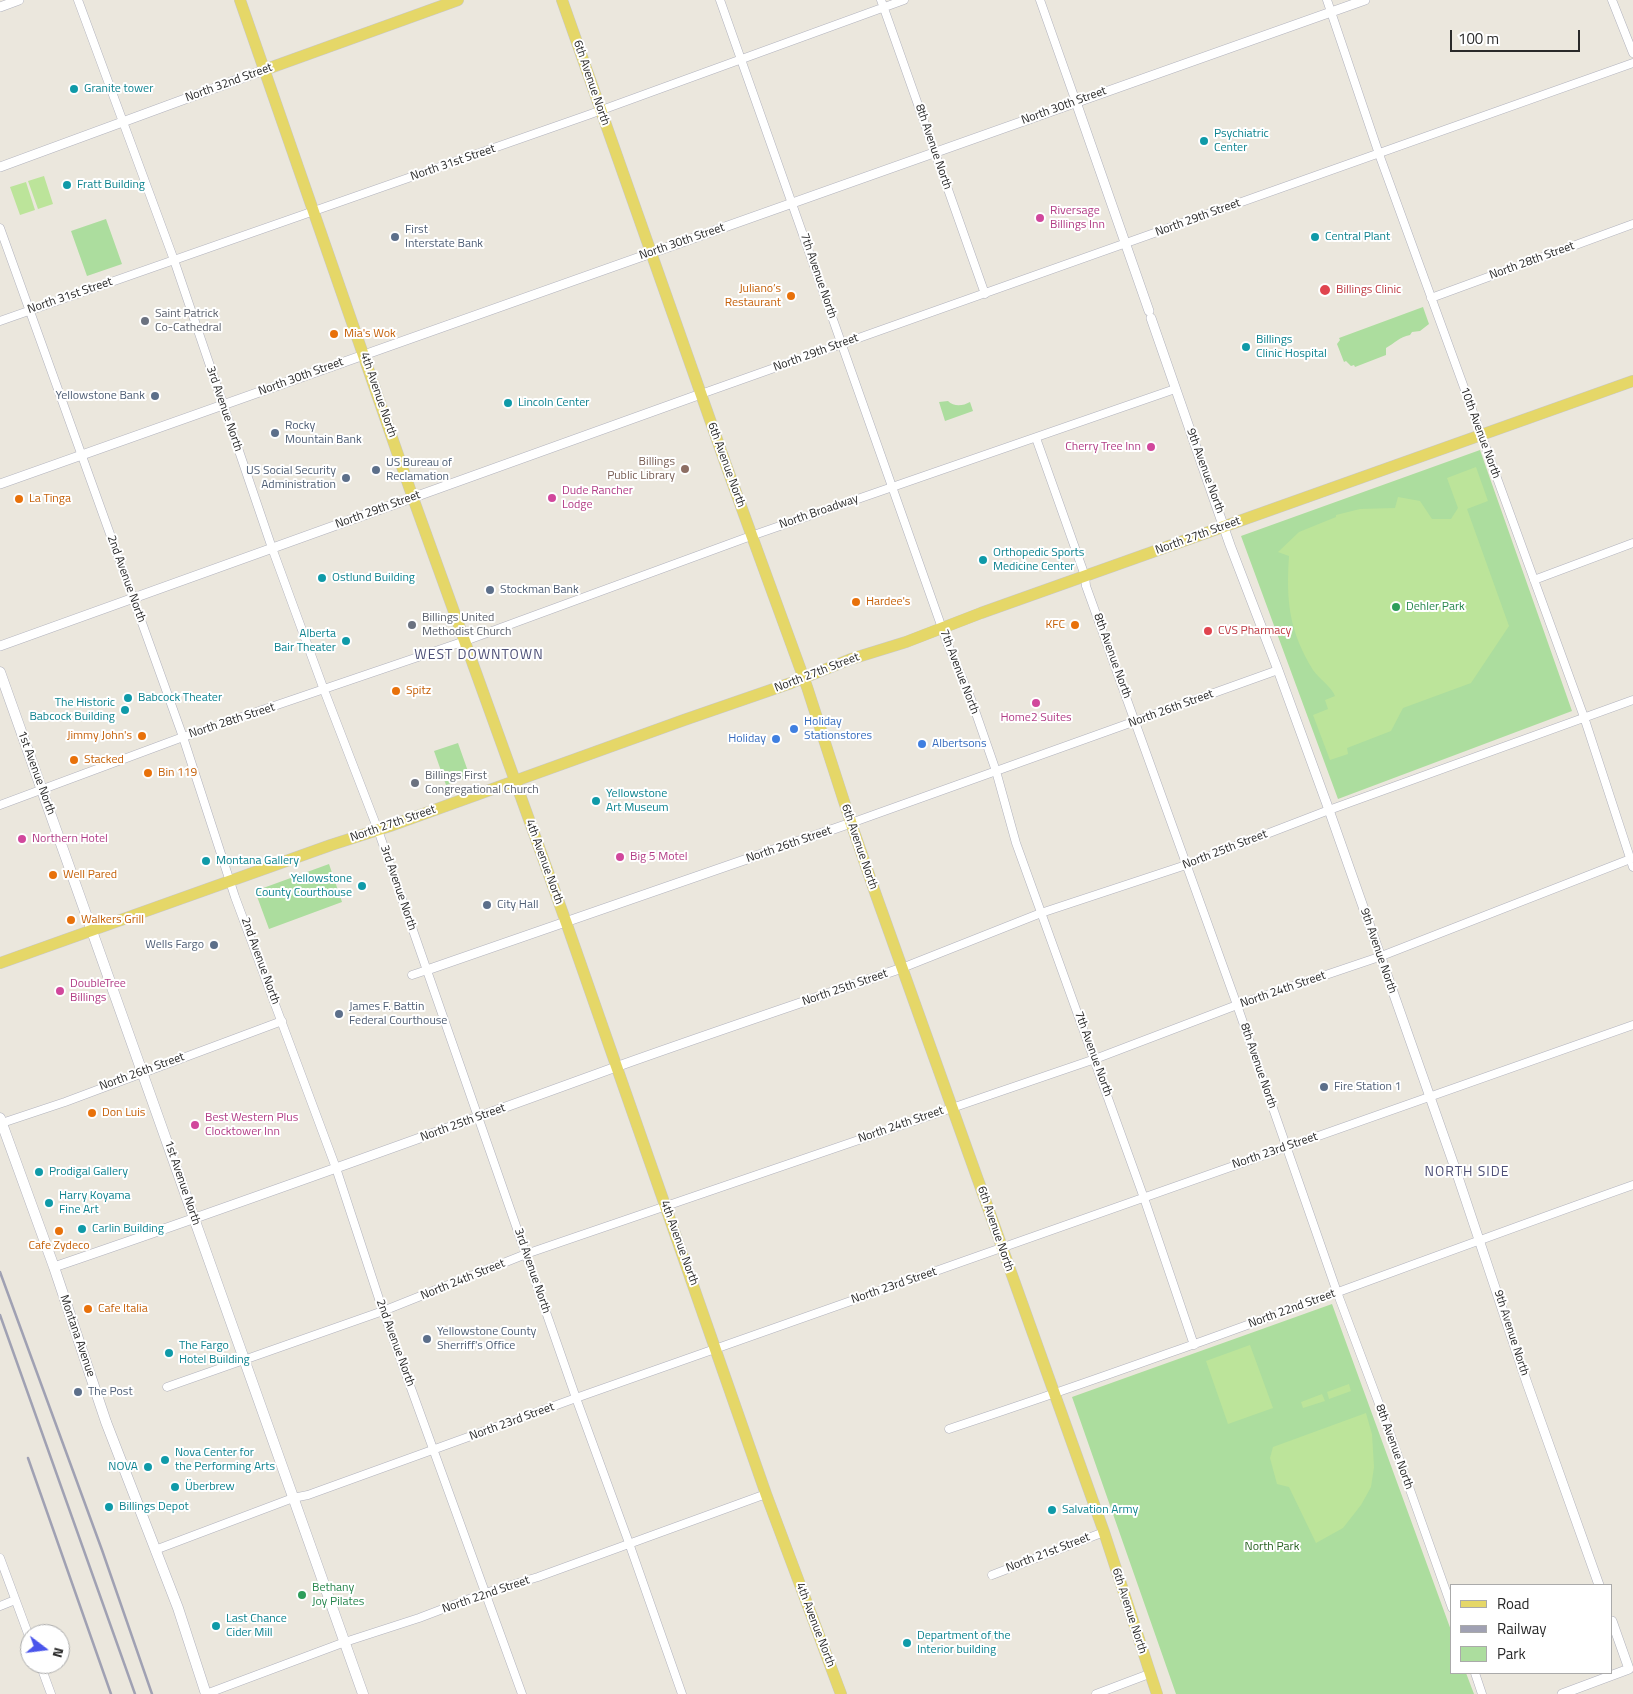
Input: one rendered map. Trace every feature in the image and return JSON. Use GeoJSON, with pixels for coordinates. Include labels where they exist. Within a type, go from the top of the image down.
{"type":"FeatureCollection","features":[{"type":"Feature","properties":{"kind":"main road","name":"4th Avenue North"},"geometry":{"type":"LineString","coordinates":[[240,0],[766,1494],[841,1694]]}},
{"type":"Feature","properties":{"kind":"main road","name":"North 32nd Street"},"geometry":{"type":"LineString","coordinates":[[264,70],[458,0]]}},
{"type":"Feature","properties":{"kind":"main road","name":"6th Avenue North"},"geometry":{"type":"LineString","coordinates":[[562,0],[803,678],[850,823],[1104,1532],[1156,1694]]}},
{"type":"Feature","properties":{"kind":"main road","name":"North 27th Street"},"geometry":{"type":"LineString","coordinates":[[0,963],[1633,382]]}},
{"type":"Feature","properties":{"kind":"main road","name":"1st Avenue North"},"geometry":{"type":"LineString","coordinates":[[0,672],[363,1694]]}},
{"type":"Feature","properties":{"kind":"main road","name":"Montana Avenue"},"geometry":{"type":"LineString","coordinates":[[1,1121],[54,1267],[106,1422],[178,1608],[206,1694]]}},
{"type":"Feature","properties":{"kind":"street"},"geometry":{"type":"LineString","coordinates":[[0,7],[18,0]]}},
{"type":"Feature","properties":{"kind":"street","name":"3rd Avenue North"},"geometry":{"type":"LineString","coordinates":[[78,0],[174,260],[272,548],[378,830],[576,1398],[682,1694]]}},
{"type":"Feature","properties":{"kind":"street","name":"7th Avenue North"},"geometry":{"type":"LineString","coordinates":[[720,0],[943,629],[971,699],[996,771],[1016,843],[1095,1059],[1194,1345]]}},
{"type":"Feature","properties":{"kind":"street","name":"North 31st Street"},"geometry":{"type":"LineString","coordinates":[[0,321],[602,111],[882,3],[904,0]]}},
{"type":"Feature","properties":{"kind":"street","name":"9th Avenue North"},"geometry":{"type":"LineString","coordinates":[[1040,0],[1126,243],[1175,389],[1329,810],[1379,957],[1480,1239],[1527,1384],[1599,1584]]}},
{"type":"Feature","properties":{"kind":"street","name":"10th Avenue North"},"geometry":{"type":"LineString","coordinates":[[1327,0],[1379,154],[1584,717],[1632,862]]}},
{"type":"Feature","properties":{"kind":"street","name":"North 30th Street"},"geometry":{"type":"LineString","coordinates":[[0,484],[1365,0]]}},
{"type":"Feature","properties":{"kind":"street"},"geometry":{"type":"LineString","coordinates":[[1612,0],[1633,53]]}},
{"type":"Feature","properties":{"kind":"street","name":"8th Avenue North"},"geometry":{"type":"LineString","coordinates":[[882,3],[985,294]]}},
{"type":"Feature","properties":{"kind":"street","name":"North 29th Street"},"geometry":{"type":"LineString","coordinates":[[0,646],[701,394],[1633,63]]}},
{"type":"Feature","properties":{"kind":"street","name":"North 32nd Street"},"geometry":{"type":"LineString","coordinates":[[0,167],[264,70]]}},
{"type":"Feature","properties":{"kind":"street","name":"North 28th Street"},"geometry":{"type":"LineString","coordinates":[[1431,298],[1633,224]]}},
{"type":"Feature","properties":{"kind":"street","name":"2nd Avenue North"},"geometry":{"type":"LineString","coordinates":[[0,228],[183,737],[231,881],[336,1168],[384,1311],[522,1694]]}},
{"type":"Feature","properties":{"kind":"street","name":"North Broadway"},"geometry":{"type":"LineString","coordinates":[[465,641],[751,536],[1175,389]]}},
{"type":"Feature","properties":{"kind":"street","name":"8th Avenue North"},"geometry":{"type":"LineString","coordinates":[[1036,438],[1085,576],[1086,586],[1237,1005],[1337,1292],[1450,1602]]}},
{"type":"Feature","properties":{"kind":"street"},"geometry":{"type":"LineString","coordinates":[[1534,580],[1633,544]]}},
{"type":"Feature","properties":{"kind":"street","name":"North 28th Street"},"geometry":{"type":"LineString","coordinates":[[0,805],[183,737],[465,641]]}},
{"type":"Feature","properties":{"kind":"street","name":"North 26th Street"},"geometry":{"type":"LineString","coordinates":[[412,975],[850,823],[1278,670]]}},
{"type":"Feature","properties":{"kind":"street","name":"North 25th Street"},"geometry":{"type":"LineString","coordinates":[[54,1267],[902,968],[1041,913],[1186,865],[1329,810],[1633,700]]}},
{"type":"Feature","properties":{"kind":"street","name":"North 24th Street"},"geometry":{"type":"LineString","coordinates":[[168,1387],[384,1311],[526,1254],[1095,1059],[1237,1005],[1379,957],[1632,862]]}},
{"type":"Feature","properties":{"kind":"street","name":"North 26th Street"},"geometry":{"type":"LineString","coordinates":[[1,1121],[65,1102],[282,1021]]}},
{"type":"Feature","properties":{"kind":"street","name":"North 23rd Street"},"geometry":{"type":"LineString","coordinates":[[155,1550],[294,1498],[308,1495],[576,1398],[1633,1025]]}},
{"type":"Feature","properties":{"kind":"street","name":"North 22nd Street"},"geometry":{"type":"LineString","coordinates":[[949,1429],[1194,1345],[1480,1239],[1633,1185]]}},
{"type":"Feature","properties":{"kind":"street","name":"North 22nd Street"},"geometry":{"type":"LineString","coordinates":[[206,1694],[345,1642],[419,1618],[485,1593],[538,1577],[766,1494]]}},
{"type":"Feature","properties":{"kind":"street","name":"North 21st Street"},"geometry":{"type":"LineString","coordinates":[[992,1575],[1104,1532]]}},
{"type":"Feature","properties":{"kind":"street"},"geometry":{"type":"LineString","coordinates":[[0,1558],[24,1624]]}},
{"type":"Feature","properties":{"kind":"street"},"geometry":{"type":"LineString","coordinates":[[0,1606],[15,1600]]}},
{"type":"Feature","properties":{"kind":"street"},"geometry":{"type":"LineString","coordinates":[[1562,1694],[1631,1668],[1613,1623]]}},
{"type":"Feature","properties":{"kind":"street"},"geometry":{"type":"LineString","coordinates":[[44,1674],[51,1694]]}},
{"type":"Feature","properties":{"kind":"street"},"geometry":{"type":"LineString","coordinates":[[1096,1694],[1149,1674]]}},
{"type":"Feature","properties":{"kind":"street"},"geometry":{"type":"LineString","coordinates":[[1475,1674],[1482,1694]]}},
{"type":"Feature","properties":{"kind":"green space"},"geometry":{"type":"Polygon","coordinates":[[[44,176],[53,204],[38,209],[28,181],[44,176]]]}},
{"type":"Feature","properties":{"kind":"green space"},"geometry":{"type":"Polygon","coordinates":[[[26,182],[35,210],[20,215],[10,187],[26,182]]]}},
{"type":"Feature","properties":{"kind":"green space"},"geometry":{"type":"Polygon","coordinates":[[[106,219],[122,264],[87,276],[71,231],[106,219]]]}},
{"type":"Feature","properties":{"kind":"green space"},"geometry":{"type":"Polygon","coordinates":[[[1423,307],[1429,324],[1420,331],[1412,332],[1410,335],[1386,348],[1386,355],[1355,367],[1346,361],[1344,362],[1337,344],[1340,340],[1339,338],[1423,307]]]}},
{"type":"Feature","properties":{"kind":"green space"},"geometry":{"type":"Polygon","coordinates":[[[948,401],[959,405],[970,402],[973,411],[945,421],[939,402],[948,401]]]}},
{"type":"Feature","properties":{"kind":"green space"},"geometry":{"type":"Polygon","coordinates":[[[1480,450],[1572,711],[1338,799],[1241,536],[1480,450]]]}},
{"type":"Feature","properties":{"kind":"green space","name":"Dehler Park"},"geometry":{"type":"Polygon","coordinates":[[[1476,467],[1488,501],[1467,509],[1509,626],[1471,683],[1403,708],[1391,731],[1347,748],[1348,754],[1330,760],[1313,715],[1328,709],[1325,700],[1335,696],[1313,670],[1299,642],[1294,629],[1289,602],[1289,556],[1278,552],[1299,532],[1336,517],[1336,515],[1360,509],[1395,508],[1398,497],[1420,501],[1432,519],[1451,519],[1458,508],[1447,478],[1476,467]]]}},
{"type":"Feature","properties":{"kind":"green space"},"geometry":{"type":"Polygon","coordinates":[[[458,743],[470,777],[446,785],[434,751],[458,743]]]}},
{"type":"Feature","properties":{"kind":"green space"},"geometry":{"type":"Polygon","coordinates":[[[329,864],[342,902],[269,929],[255,891],[329,864]]]}},
{"type":"Feature","properties":{"kind":"green space","name":"North Park"},"geometry":{"type":"Polygon","coordinates":[[[1332,1304],[1450,1628],[1450,1674],[1466,1674],[1474,1694],[1176,1694],[1072,1397],[1332,1304]]]}},
{"type":"Feature","properties":{"kind":"green space"},"geometry":{"type":"Polygon","coordinates":[[[1250,1345],[1273,1408],[1228,1424],[1206,1361],[1250,1345]]]}},
{"type":"Feature","properties":{"kind":"green space"},"geometry":{"type":"Polygon","coordinates":[[[1349,1384],[1351,1391],[1329,1399],[1327,1392],[1349,1384]]]}},
{"type":"Feature","properties":{"kind":"green space"},"geometry":{"type":"Polygon","coordinates":[[[1322,1394],[1325,1401],[1303,1408],[1301,1402],[1322,1394]]]}},
{"type":"Feature","properties":{"kind":"green space"},"geometry":{"type":"Polygon","coordinates":[[[1366,1413],[1372,1434],[1374,1467],[1371,1487],[1361,1505],[1343,1528],[1316,1543],[1289,1487],[1277,1484],[1270,1458],[1273,1447],[1366,1413]]]}},
{"type":"Feature","properties":{"kind":"railway"},"geometry":{"type":"LineString","coordinates":[[0,1272],[102,1550],[152,1694]]}},
{"type":"Feature","properties":{"kind":"railway"},"geometry":{"type":"LineString","coordinates":[[0,1315],[135,1694]]}},
{"type":"Feature","properties":{"kind":"railway"},"geometry":{"type":"LineString","coordinates":[[28,1458],[111,1694]]}},
{"type":"Feature","properties":{"kind":"place","name":"Granite tower"},"geometry":{"type":"Point","coordinates":[74,89]}},
{"type":"Feature","properties":{"kind":"place","name":"Psychiatric Center"},"geometry":{"type":"Point","coordinates":[1204,141]}},
{"type":"Feature","properties":{"kind":"place","name":"Fratt Building"},"geometry":{"type":"Point","coordinates":[67,185]}},
{"type":"Feature","properties":{"kind":"place","name":"Riversage Billings Inn"},"geometry":{"type":"Point","coordinates":[1040,218]}},
{"type":"Feature","properties":{"kind":"place","name":"First Interstate Bank"},"geometry":{"type":"Point","coordinates":[395,237]}},
{"type":"Feature","properties":{"kind":"place","name":"Central Plant"},"geometry":{"type":"Point","coordinates":[1315,237]}},
{"type":"Feature","properties":{"kind":"place","name":"Billings Clinic"},"geometry":{"type":"Point","coordinates":[1325,290]}},
{"type":"Feature","properties":{"kind":"place","name":"Juliano’s Restaurant"},"geometry":{"type":"Point","coordinates":[791,296]}},
{"type":"Feature","properties":{"kind":"place","name":"Saint Patrick Co-Cathedral"},"geometry":{"type":"Point","coordinates":[145,321]}},
{"type":"Feature","properties":{"kind":"place","name":"Mia's Wok"},"geometry":{"type":"Point","coordinates":[334,334]}},
{"type":"Feature","properties":{"kind":"place","name":"Billings Clinic Hospital"},"geometry":{"type":"Point","coordinates":[1246,347]}},
{"type":"Feature","properties":{"kind":"place","name":"Yellowstone Bank"},"geometry":{"type":"Point","coordinates":[155,396]}},
{"type":"Feature","properties":{"kind":"place","name":"Lincoln Center"},"geometry":{"type":"Point","coordinates":[508,403]}},
{"type":"Feature","properties":{"kind":"place","name":"Rocky Mountain Bank"},"geometry":{"type":"Point","coordinates":[275,433]}},
{"type":"Feature","properties":{"kind":"place","name":"Cherry Tree Inn"},"geometry":{"type":"Point","coordinates":[1151,447]}},
{"type":"Feature","properties":{"kind":"place","name":"Billings Public Library"},"geometry":{"type":"Point","coordinates":[685,469]}},
{"type":"Feature","properties":{"kind":"place","name":"US Bureau of Reclamation"},"geometry":{"type":"Point","coordinates":[376,470]}},
{"type":"Feature","properties":{"kind":"place","name":"US Social Security Administration"},"geometry":{"type":"Point","coordinates":[346,478]}},
{"type":"Feature","properties":{"kind":"place","name":"Dude Rancher Lodge"},"geometry":{"type":"Point","coordinates":[552,498]}},
{"type":"Feature","properties":{"kind":"place","name":"La Tinga"},"geometry":{"type":"Point","coordinates":[19,499]}},
{"type":"Feature","properties":{"kind":"place","name":"Orthopedic Sports Medicine Center"},"geometry":{"type":"Point","coordinates":[983,560]}},
{"type":"Feature","properties":{"kind":"place","name":"Ostlund Building"},"geometry":{"type":"Point","coordinates":[322,578]}},
{"type":"Feature","properties":{"kind":"place","name":"Stockman Bank"},"geometry":{"type":"Point","coordinates":[490,590]}},
{"type":"Feature","properties":{"kind":"place","name":"Hardee's"},"geometry":{"type":"Point","coordinates":[856,602]}},
{"type":"Feature","properties":{"kind":"place","name":"Dehler Park"},"geometry":{"type":"Point","coordinates":[1396,607]}},
{"type":"Feature","properties":{"kind":"place","name":"Billings United Methodist Church"},"geometry":{"type":"Point","coordinates":[412,625]}},
{"type":"Feature","properties":{"kind":"place","name":"KFC"},"geometry":{"type":"Point","coordinates":[1075,625]}},
{"type":"Feature","properties":{"kind":"place","name":"CVS Pharmacy"},"geometry":{"type":"Point","coordinates":[1208,631]}},
{"type":"Feature","properties":{"kind":"place","name":"Alberta Bair Theater"},"geometry":{"type":"Point","coordinates":[346,641]}},
{"type":"Feature","properties":{"kind":"place","name":"Spitz"},"geometry":{"type":"Point","coordinates":[396,691]}},
{"type":"Feature","properties":{"kind":"place","name":"Babcock Theater"},"geometry":{"type":"Point","coordinates":[128,698]}},
{"type":"Feature","properties":{"kind":"place","name":"Home2 Suites"},"geometry":{"type":"Point","coordinates":[1036,703]}},
{"type":"Feature","properties":{"kind":"place","name":"The Historic Babcock Building"},"geometry":{"type":"Point","coordinates":[125,710]}},
{"type":"Feature","properties":{"kind":"place","name":"Holiday Stationstores"},"geometry":{"type":"Point","coordinates":[794,729]}},
{"type":"Feature","properties":{"kind":"place","name":"Jimmy John's"},"geometry":{"type":"Point","coordinates":[142,736]}},
{"type":"Feature","properties":{"kind":"place","name":"Holiday"},"geometry":{"type":"Point","coordinates":[776,739]}},
{"type":"Feature","properties":{"kind":"place","name":"Albertsons"},"geometry":{"type":"Point","coordinates":[922,744]}},
{"type":"Feature","properties":{"kind":"place","name":"Stacked"},"geometry":{"type":"Point","coordinates":[74,760]}},
{"type":"Feature","properties":{"kind":"place","name":"Bin 119"},"geometry":{"type":"Point","coordinates":[148,773]}},
{"type":"Feature","properties":{"kind":"place","name":"Billings First Congregational Church"},"geometry":{"type":"Point","coordinates":[415,783]}},
{"type":"Feature","properties":{"kind":"place","name":"Yellowstone Art Museum"},"geometry":{"type":"Point","coordinates":[596,801]}},
{"type":"Feature","properties":{"kind":"place","name":"Northern Hotel"},"geometry":{"type":"Point","coordinates":[22,839]}},
{"type":"Feature","properties":{"kind":"place","name":"Big 5 Motel"},"geometry":{"type":"Point","coordinates":[620,857]}},
{"type":"Feature","properties":{"kind":"place","name":"Montana Gallery"},"geometry":{"type":"Point","coordinates":[206,861]}},
{"type":"Feature","properties":{"kind":"place","name":"Well Pared"},"geometry":{"type":"Point","coordinates":[53,875]}},
{"type":"Feature","properties":{"kind":"place","name":"Yellowstone County Courthouse"},"geometry":{"type":"Point","coordinates":[362,886]}},
{"type":"Feature","properties":{"kind":"place","name":"City Hall"},"geometry":{"type":"Point","coordinates":[487,905]}},
{"type":"Feature","properties":{"kind":"place","name":"Walkers Grill"},"geometry":{"type":"Point","coordinates":[71,920]}},
{"type":"Feature","properties":{"kind":"place","name":"Wells Fargo"},"geometry":{"type":"Point","coordinates":[214,945]}},
{"type":"Feature","properties":{"kind":"place","name":"DoubleTree Billings"},"geometry":{"type":"Point","coordinates":[60,991]}},
{"type":"Feature","properties":{"kind":"place","name":"James F. Battin Federal Courthouse"},"geometry":{"type":"Point","coordinates":[339,1014]}},
{"type":"Feature","properties":{"kind":"place","name":"Fire Station 1"},"geometry":{"type":"Point","coordinates":[1324,1087]}},
{"type":"Feature","properties":{"kind":"place","name":"Don Luis"},"geometry":{"type":"Point","coordinates":[92,1113]}},
{"type":"Feature","properties":{"kind":"place","name":"Best Western Plus Clocktower Inn"},"geometry":{"type":"Point","coordinates":[195,1125]}},
{"type":"Feature","properties":{"kind":"place","name":"Prodigal Gallery"},"geometry":{"type":"Point","coordinates":[39,1172]}},
{"type":"Feature","properties":{"kind":"place","name":"Harry Koyama Fine Art"},"geometry":{"type":"Point","coordinates":[49,1203]}},
{"type":"Feature","properties":{"kind":"place","name":"Carlin Building"},"geometry":{"type":"Point","coordinates":[82,1229]}},
{"type":"Feature","properties":{"kind":"place","name":"Cafe Zydeco"},"geometry":{"type":"Point","coordinates":[59,1231]}},
{"type":"Feature","properties":{"kind":"place","name":"Cafe Italia"},"geometry":{"type":"Point","coordinates":[88,1309]}},
{"type":"Feature","properties":{"kind":"place","name":"Yellowstone County Sherriff's Office"},"geometry":{"type":"Point","coordinates":[427,1339]}},
{"type":"Feature","properties":{"kind":"place","name":"The Fargo Hotel Building"},"geometry":{"type":"Point","coordinates":[169,1353]}},
{"type":"Feature","properties":{"kind":"place","name":"The Post"},"geometry":{"type":"Point","coordinates":[78,1392]}},
{"type":"Feature","properties":{"kind":"place","name":"Nova Center for the Performing Arts"},"geometry":{"type":"Point","coordinates":[165,1460]}},
{"type":"Feature","properties":{"kind":"place","name":"NOVA"},"geometry":{"type":"Point","coordinates":[148,1467]}},
{"type":"Feature","properties":{"kind":"place","name":"Überbrew"},"geometry":{"type":"Point","coordinates":[175,1487]}},
{"type":"Feature","properties":{"kind":"place","name":"Billings Depot"},"geometry":{"type":"Point","coordinates":[109,1507]}},
{"type":"Feature","properties":{"kind":"place","name":"Salvation Army"},"geometry":{"type":"Point","coordinates":[1052,1510]}},
{"type":"Feature","properties":{"kind":"place","name":"Bethany Joy Pilates"},"geometry":{"type":"Point","coordinates":[302,1595]}},
{"type":"Feature","properties":{"kind":"place","name":"Last Chance Cider Mill"},"geometry":{"type":"Point","coordinates":[216,1626]}},
{"type":"Feature","properties":{"kind":"place","name":"Department of the Interior building"},"geometry":{"type":"Point","coordinates":[907,1643]}},
{"type":"Feature","properties":{"kind":"district","name":"WEST DOWNTOWN"},"geometry":{"type":"Point","coordinates":[479,656]}},
{"type":"Feature","properties":{"kind":"district","name":"NORTH SIDE"},"geometry":{"type":"Point","coordinates":[1467,1173]}}]}
